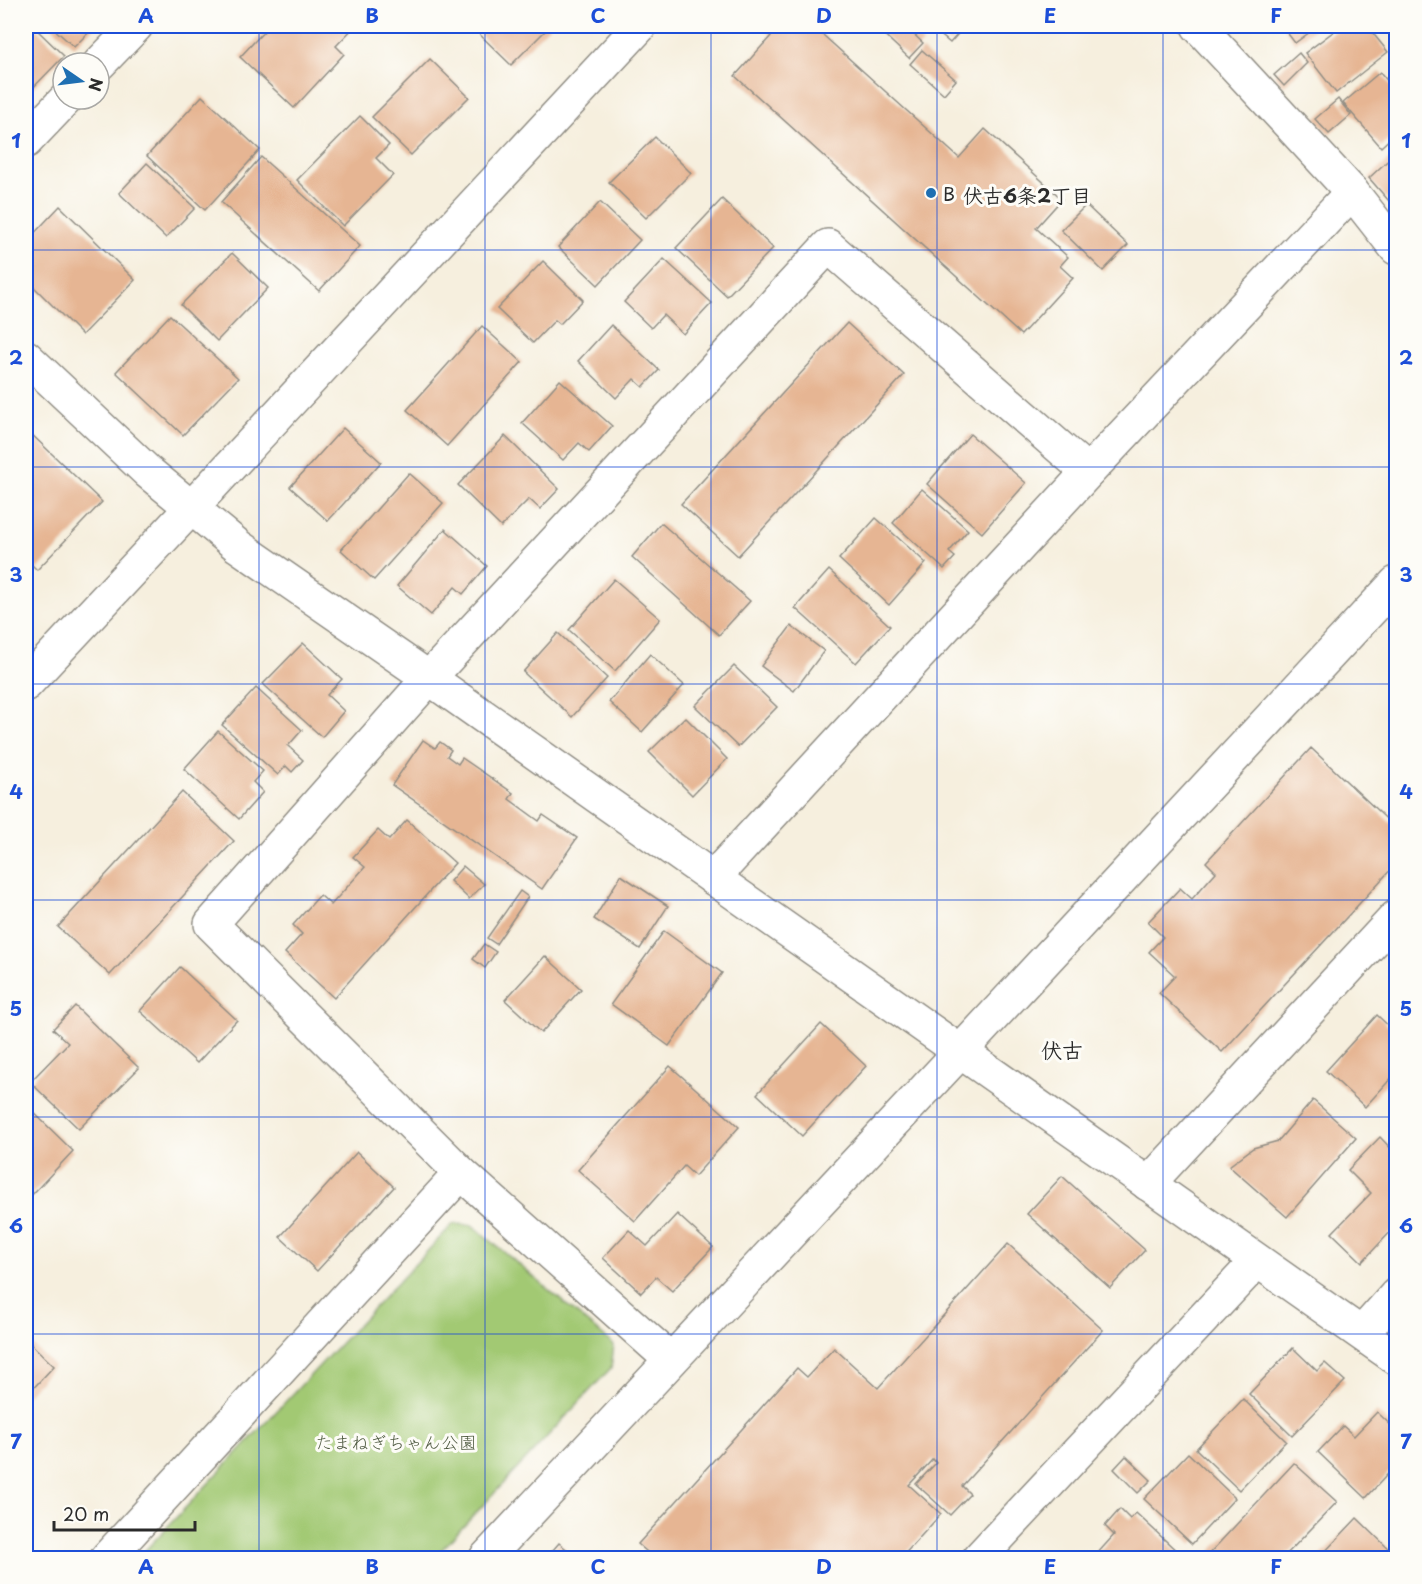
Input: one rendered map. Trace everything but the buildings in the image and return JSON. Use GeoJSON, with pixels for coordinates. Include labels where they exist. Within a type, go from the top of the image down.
{"type":"FeatureCollection","features":[{"type":"Feature","properties":{"kind":"street"},"geometry":{"type":"LineString","coordinates":[[111,52],[136,26]]}},
{"type":"Feature","properties":{"kind":"street"},"geometry":{"type":"LineString","coordinates":[[26,684],[640,26]]}},
{"type":"Feature","properties":{"kind":"street"},"geometry":{"type":"LineString","coordinates":[[1198,26],[1352,192],[1396,248]]}},
{"type":"Feature","properties":{"kind":"street"},"geometry":{"type":"LineString","coordinates":[[26,141],[55,111]]}},
{"type":"Feature","properties":{"kind":"street"},"geometry":{"type":"LineString","coordinates":[[713,878],[1088,472],[1352,192]]}},
{"type":"Feature","properties":{"kind":"street"},"geometry":{"type":"LineString","coordinates":[[671,1360],[461,1173],[211,924],[429,678],[828,246],[1088,472]]}},
{"type":"Feature","properties":{"kind":"street"},"geometry":{"type":"LineString","coordinates":[[26,357],[147,472],[238,546],[1396,1358]]}},
{"type":"Feature","properties":{"kind":"street"},"geometry":{"type":"LineString","coordinates":[[486,1558],[1396,583]]}},
{"type":"Feature","properties":{"kind":"street"},"geometry":{"type":"LineString","coordinates":[[1148,1184],[1396,917]]}},
{"type":"Feature","properties":{"kind":"street"},"geometry":{"type":"LineString","coordinates":[[107,1558],[461,1173]]}},
{"type":"Feature","properties":{"kind":"street"},"geometry":{"type":"LineString","coordinates":[[979,1558],[1257,1261]]}},
{"type":"Feature","properties":{"kind":"street"},"geometry":{"type":"LineString","coordinates":[[1362,1333],[1396,1295]]}},
{"type":"Feature","properties":{"kind":"green space","name":"たまねぎちゃん公園"},"geometry":{"type":"Polygon","coordinates":[[[453,1224],[472,1225],[614,1345],[611,1368],[434,1558],[138,1558],[453,1224]]]}},
{"type":"Feature","properties":{"kind":"place","name":"B"},"geometry":{"type":"Point","coordinates":[931,193]}},
{"type":"Feature","properties":{"kind":"district","name":"伏古6条2丁目"},"geometry":{"type":"Point","coordinates":[1027,195]}},
{"type":"Feature","properties":{"kind":"district","name":"伏古"},"geometry":{"type":"Point","coordinates":[1062,1049]}}]}
